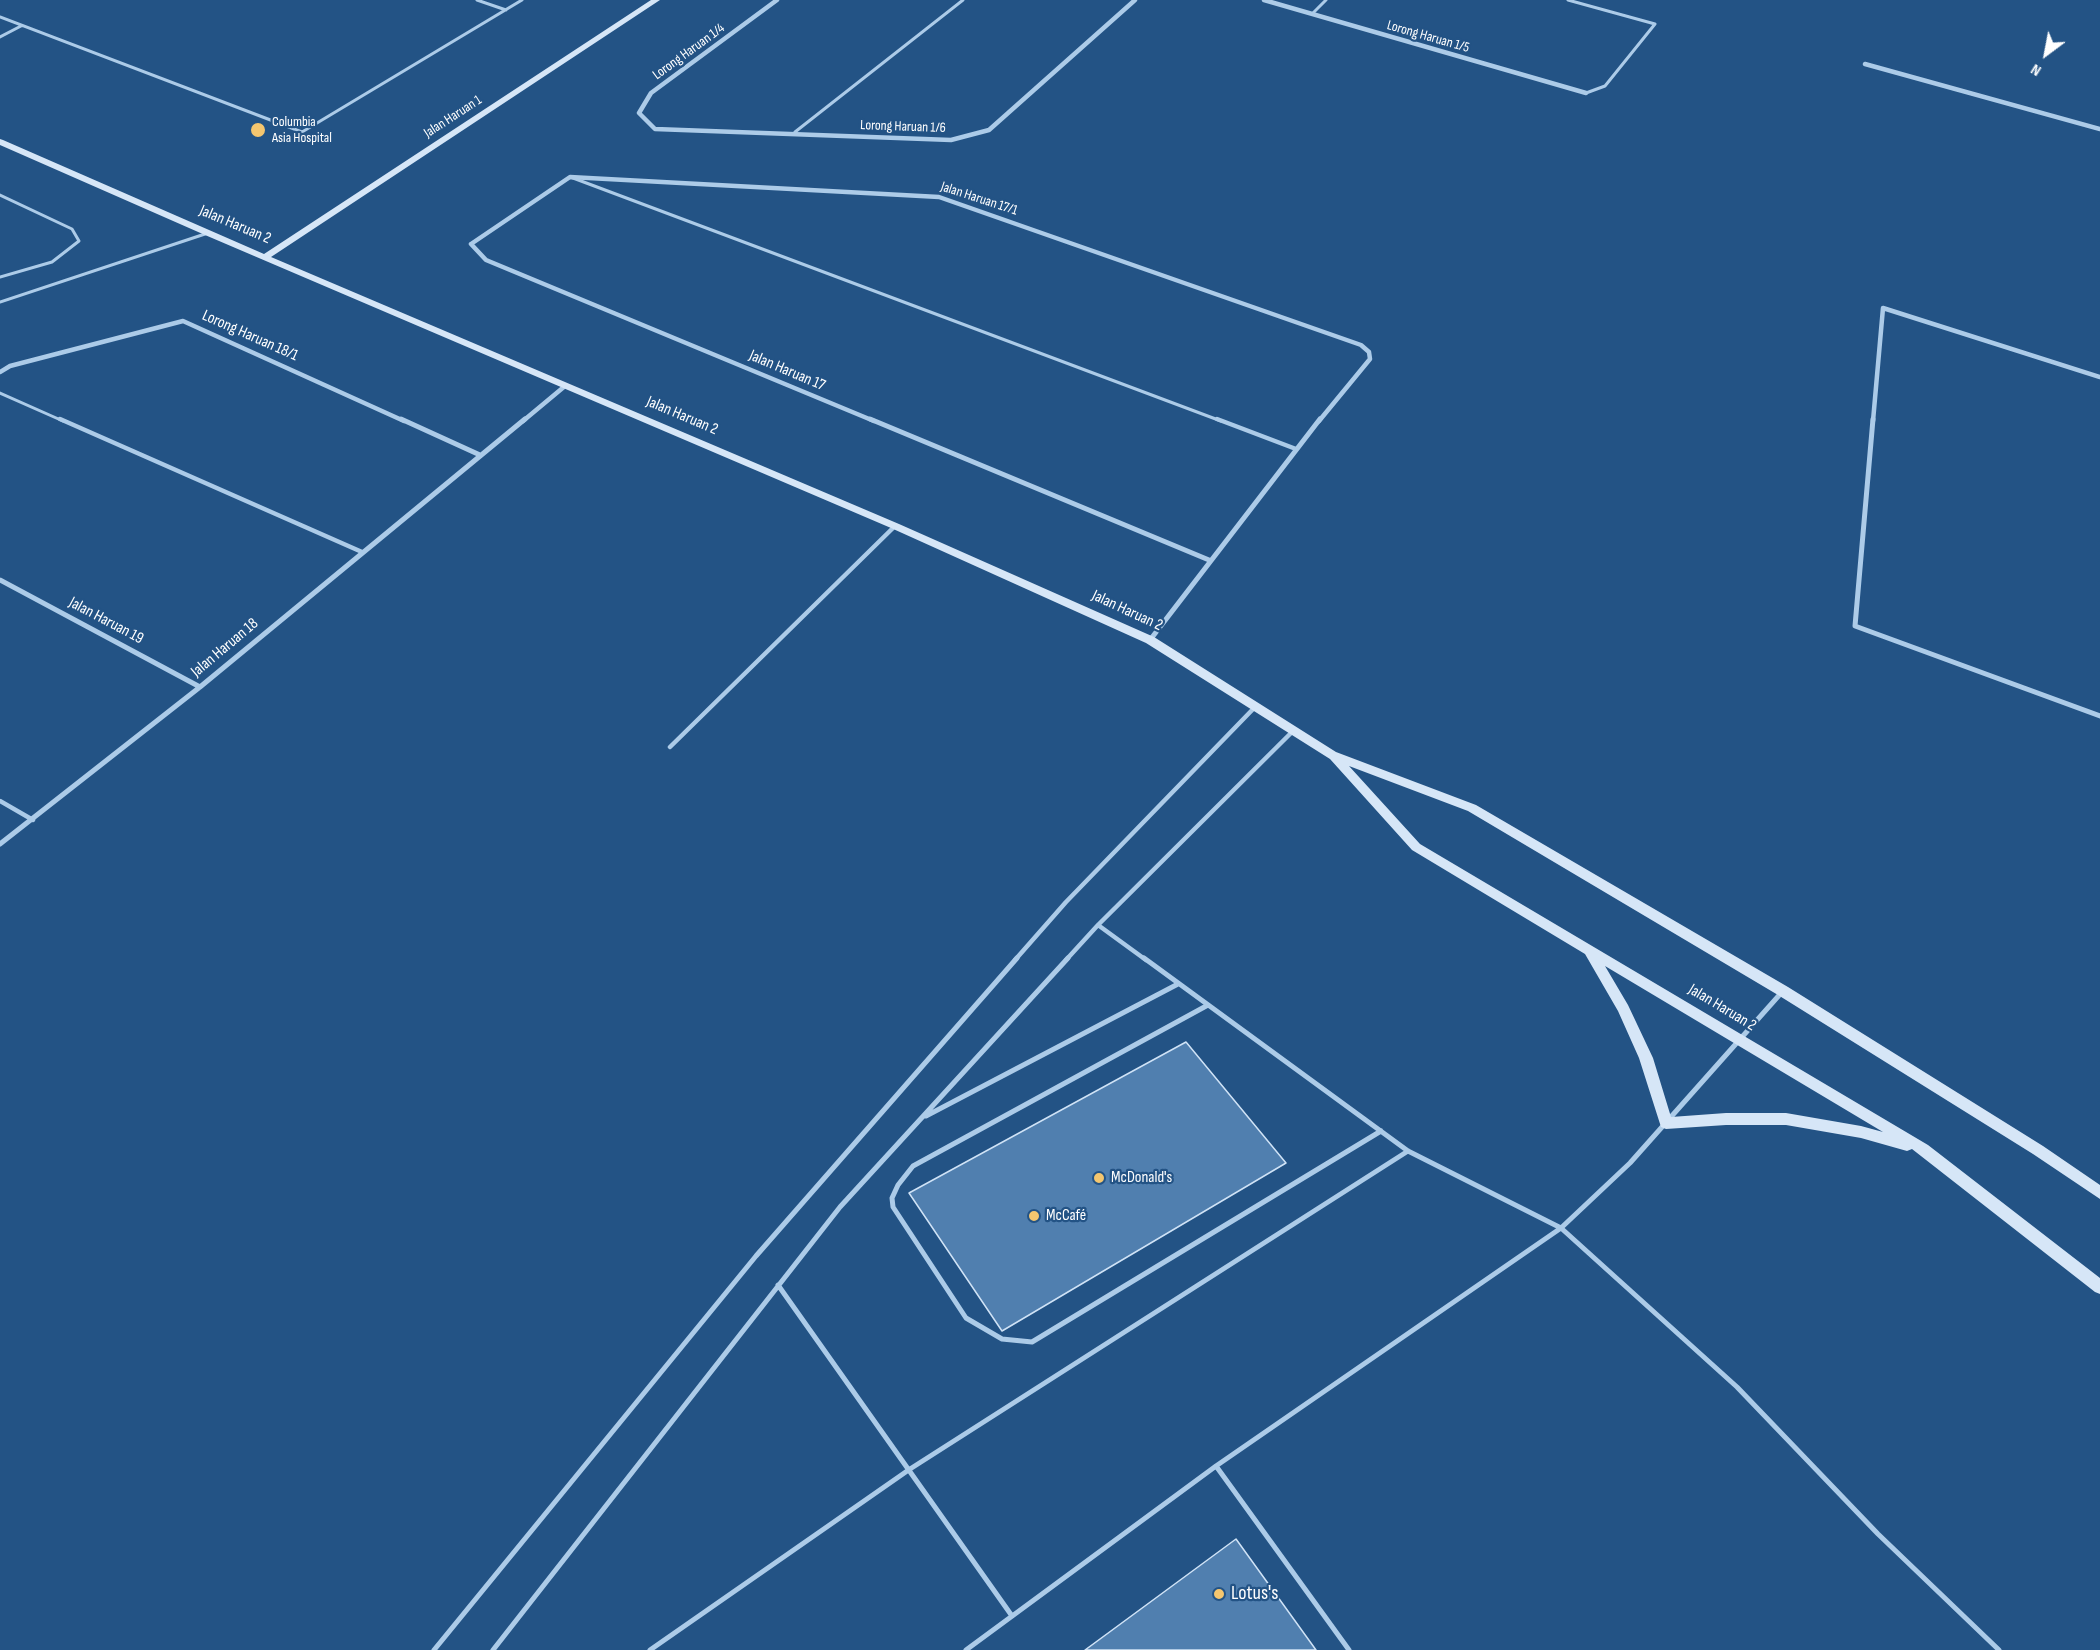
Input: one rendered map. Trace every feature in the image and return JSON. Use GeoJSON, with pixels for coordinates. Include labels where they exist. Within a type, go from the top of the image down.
{"type":"FeatureCollection","features":[{"type":"Feature","properties":{"kind":"main road","name":"Jalan Haruan 1"},"geometry":{"type":"LineString","coordinates":[[265,257],[656,0]]}},
{"type":"Feature","properties":{"kind":"main road","name":"Jalan Haruan 2"},"geometry":{"type":"LineString","coordinates":[[0,142],[895,526],[1150,640],[1332,755],[1472,808],[1783,991],[2038,1150],[2100,1193]]}},
{"type":"Feature","properties":{"kind":"main road","name":"Jalan Haruan 2"},"geometry":{"type":"LineString","coordinates":[[1332,755],[1416,847],[1923,1149],[2100,1287]]}},
{"type":"Feature","properties":{"kind":"main road"},"geometry":{"type":"LineString","coordinates":[[1589,950],[1623,1009],[1646,1059],[1666,1123],[1726,1119],[1786,1119],[1861,1132],[1923,1149]]}},
{"type":"Feature","properties":{"kind":"street","name":"Lorong Haruan 1/4"},"geometry":{"type":"LineString","coordinates":[[655,129],[639,113],[651,93],[777,0]]}},
{"type":"Feature","properties":{"kind":"street","name":"Lorong Haruan 1/6"},"geometry":{"type":"LineString","coordinates":[[655,129],[795,132],[951,140],[989,130],[1136,0]]}},
{"type":"Feature","properties":{"kind":"street","name":"Lorong Haruan 1/5"},"geometry":{"type":"LineString","coordinates":[[1264,0],[1586,93]]}},
{"type":"Feature","properties":{"kind":"street"},"geometry":{"type":"LineString","coordinates":[[1865,64],[2100,129]]}},
{"type":"Feature","properties":{"kind":"street","name":"Jalan Haruan 17/1"},"geometry":{"type":"LineString","coordinates":[[570,177],[939,197],[1361,345],[1369,352],[1370,359],[1296,449]]}},
{"type":"Feature","properties":{"kind":"street","name":"Jalan Haruan 17"},"geometry":{"type":"LineString","coordinates":[[570,177],[471,244],[486,260],[1209,560]]}},
{"type":"Feature","properties":{"kind":"street"},"geometry":{"type":"LineString","coordinates":[[2100,377],[1883,308],[1855,626],[2100,716]]}},
{"type":"Feature","properties":{"kind":"street","name":"Lorong Haruan 18/1"},"geometry":{"type":"LineString","coordinates":[[0,372],[10,366],[183,321],[480,455]]}},
{"type":"Feature","properties":{"kind":"street","name":"Jalan Haruan 18"},"geometry":{"type":"LineString","coordinates":[[0,844],[200,687],[565,386]]}},
{"type":"Feature","properties":{"kind":"street"},"geometry":{"type":"LineString","coordinates":[[1150,640],[1296,449]]}},
{"type":"Feature","properties":{"kind":"street","name":"Jalan Haruan 19"},"geometry":{"type":"LineString","coordinates":[[0,580],[200,687]]}},
{"type":"Feature","properties":{"kind":"lane"},"geometry":{"type":"LineString","coordinates":[[477,0],[506,10]]}},
{"type":"Feature","properties":{"kind":"lane"},"geometry":{"type":"LineString","coordinates":[[0,17],[302,132],[522,0]]}},
{"type":"Feature","properties":{"kind":"lane"},"geometry":{"type":"LineString","coordinates":[[795,132],[963,0]]}},
{"type":"Feature","properties":{"kind":"lane"},"geometry":{"type":"LineString","coordinates":[[1312,14],[1326,0]]}},
{"type":"Feature","properties":{"kind":"lane"},"geometry":{"type":"LineString","coordinates":[[1568,0],[1654,24],[1605,86],[1586,93]]}},
{"type":"Feature","properties":{"kind":"lane"},"geometry":{"type":"LineString","coordinates":[[0,37],[21,26]]}},
{"type":"Feature","properties":{"kind":"lane"},"geometry":{"type":"LineString","coordinates":[[570,177],[1296,449]]}},
{"type":"Feature","properties":{"kind":"lane"},"geometry":{"type":"LineString","coordinates":[[0,195],[72,229],[79,242],[52,262],[0,277]]}},
{"type":"Feature","properties":{"kind":"lane"},"geometry":{"type":"LineString","coordinates":[[0,302],[208,233]]}},
{"type":"Feature","properties":{"kind":"lane"},"geometry":{"type":"LineString","coordinates":[[0,393],[362,552]]}},
{"type":"Feature","properties":{"kind":"lane"},"geometry":{"type":"LineString","coordinates":[[670,747],[895,526]]}},
{"type":"Feature","properties":{"kind":"lane"},"geometry":{"type":"LineString","coordinates":[[434,1650],[764,1247],[1066,902],[1256,706]]}},
{"type":"Feature","properties":{"kind":"lane"},"geometry":{"type":"LineString","coordinates":[[493,1650],[840,1207],[1098,925],[1294,730]]}},
{"type":"Feature","properties":{"kind":"lane"},"geometry":{"type":"LineString","coordinates":[[0,801],[33,820]]}},
{"type":"Feature","properties":{"kind":"lane"},"geometry":{"type":"LineString","coordinates":[[1098,925],[1408,1151],[1562,1228],[1737,1388],[1878,1534],[1999,1650]]}},
{"type":"Feature","properties":{"kind":"lane"},"geometry":{"type":"LineString","coordinates":[[920,1118],[1178,984]]}},
{"type":"Feature","properties":{"kind":"lane"},"geometry":{"type":"LineString","coordinates":[[966,1650],[1216,1466],[1562,1228],[1630,1163],[1783,991]]}},
{"type":"Feature","properties":{"kind":"lane"},"geometry":{"type":"LineString","coordinates":[[1208,1005],[913,1166],[898,1185],[892,1198],[893,1207],[966,1318],[1002,1339],[1032,1342],[1381,1131]]}},
{"type":"Feature","properties":{"kind":"lane"},"geometry":{"type":"LineString","coordinates":[[650,1650],[910,1469],[1408,1151]]}},
{"type":"Feature","properties":{"kind":"lane"},"geometry":{"type":"LineString","coordinates":[[778,1285],[1012,1616]]}},
{"type":"Feature","properties":{"kind":"lane"},"geometry":{"type":"LineString","coordinates":[[1216,1466],[1349,1650]]}},
{"type":"Feature","properties":{"kind":"building","name":"McDonald's"},"geometry":{"type":"Polygon","coordinates":[[[1186,1042],[1286,1163],[1002,1331],[909,1193],[1186,1042]]]}},
{"type":"Feature","properties":{"kind":"building","name":"Lotus's"},"geometry":{"type":"Polygon","coordinates":[[[1236,1539],[1316,1650],[1085,1650],[1236,1539]]]}},
{"type":"Feature","properties":{"kind":"place","name":"Columbia Asia Hospital"},"geometry":{"type":"Point","coordinates":[258,130]}},
{"type":"Feature","properties":{"kind":"place","name":"McDonald's"},"geometry":{"type":"Point","coordinates":[1099,1178]}},
{"type":"Feature","properties":{"kind":"place","name":"McCafé"},"geometry":{"type":"Point","coordinates":[1034,1216]}},
{"type":"Feature","properties":{"kind":"place","name":"Lotus's"},"geometry":{"type":"Point","coordinates":[1219,1594]}}]}
